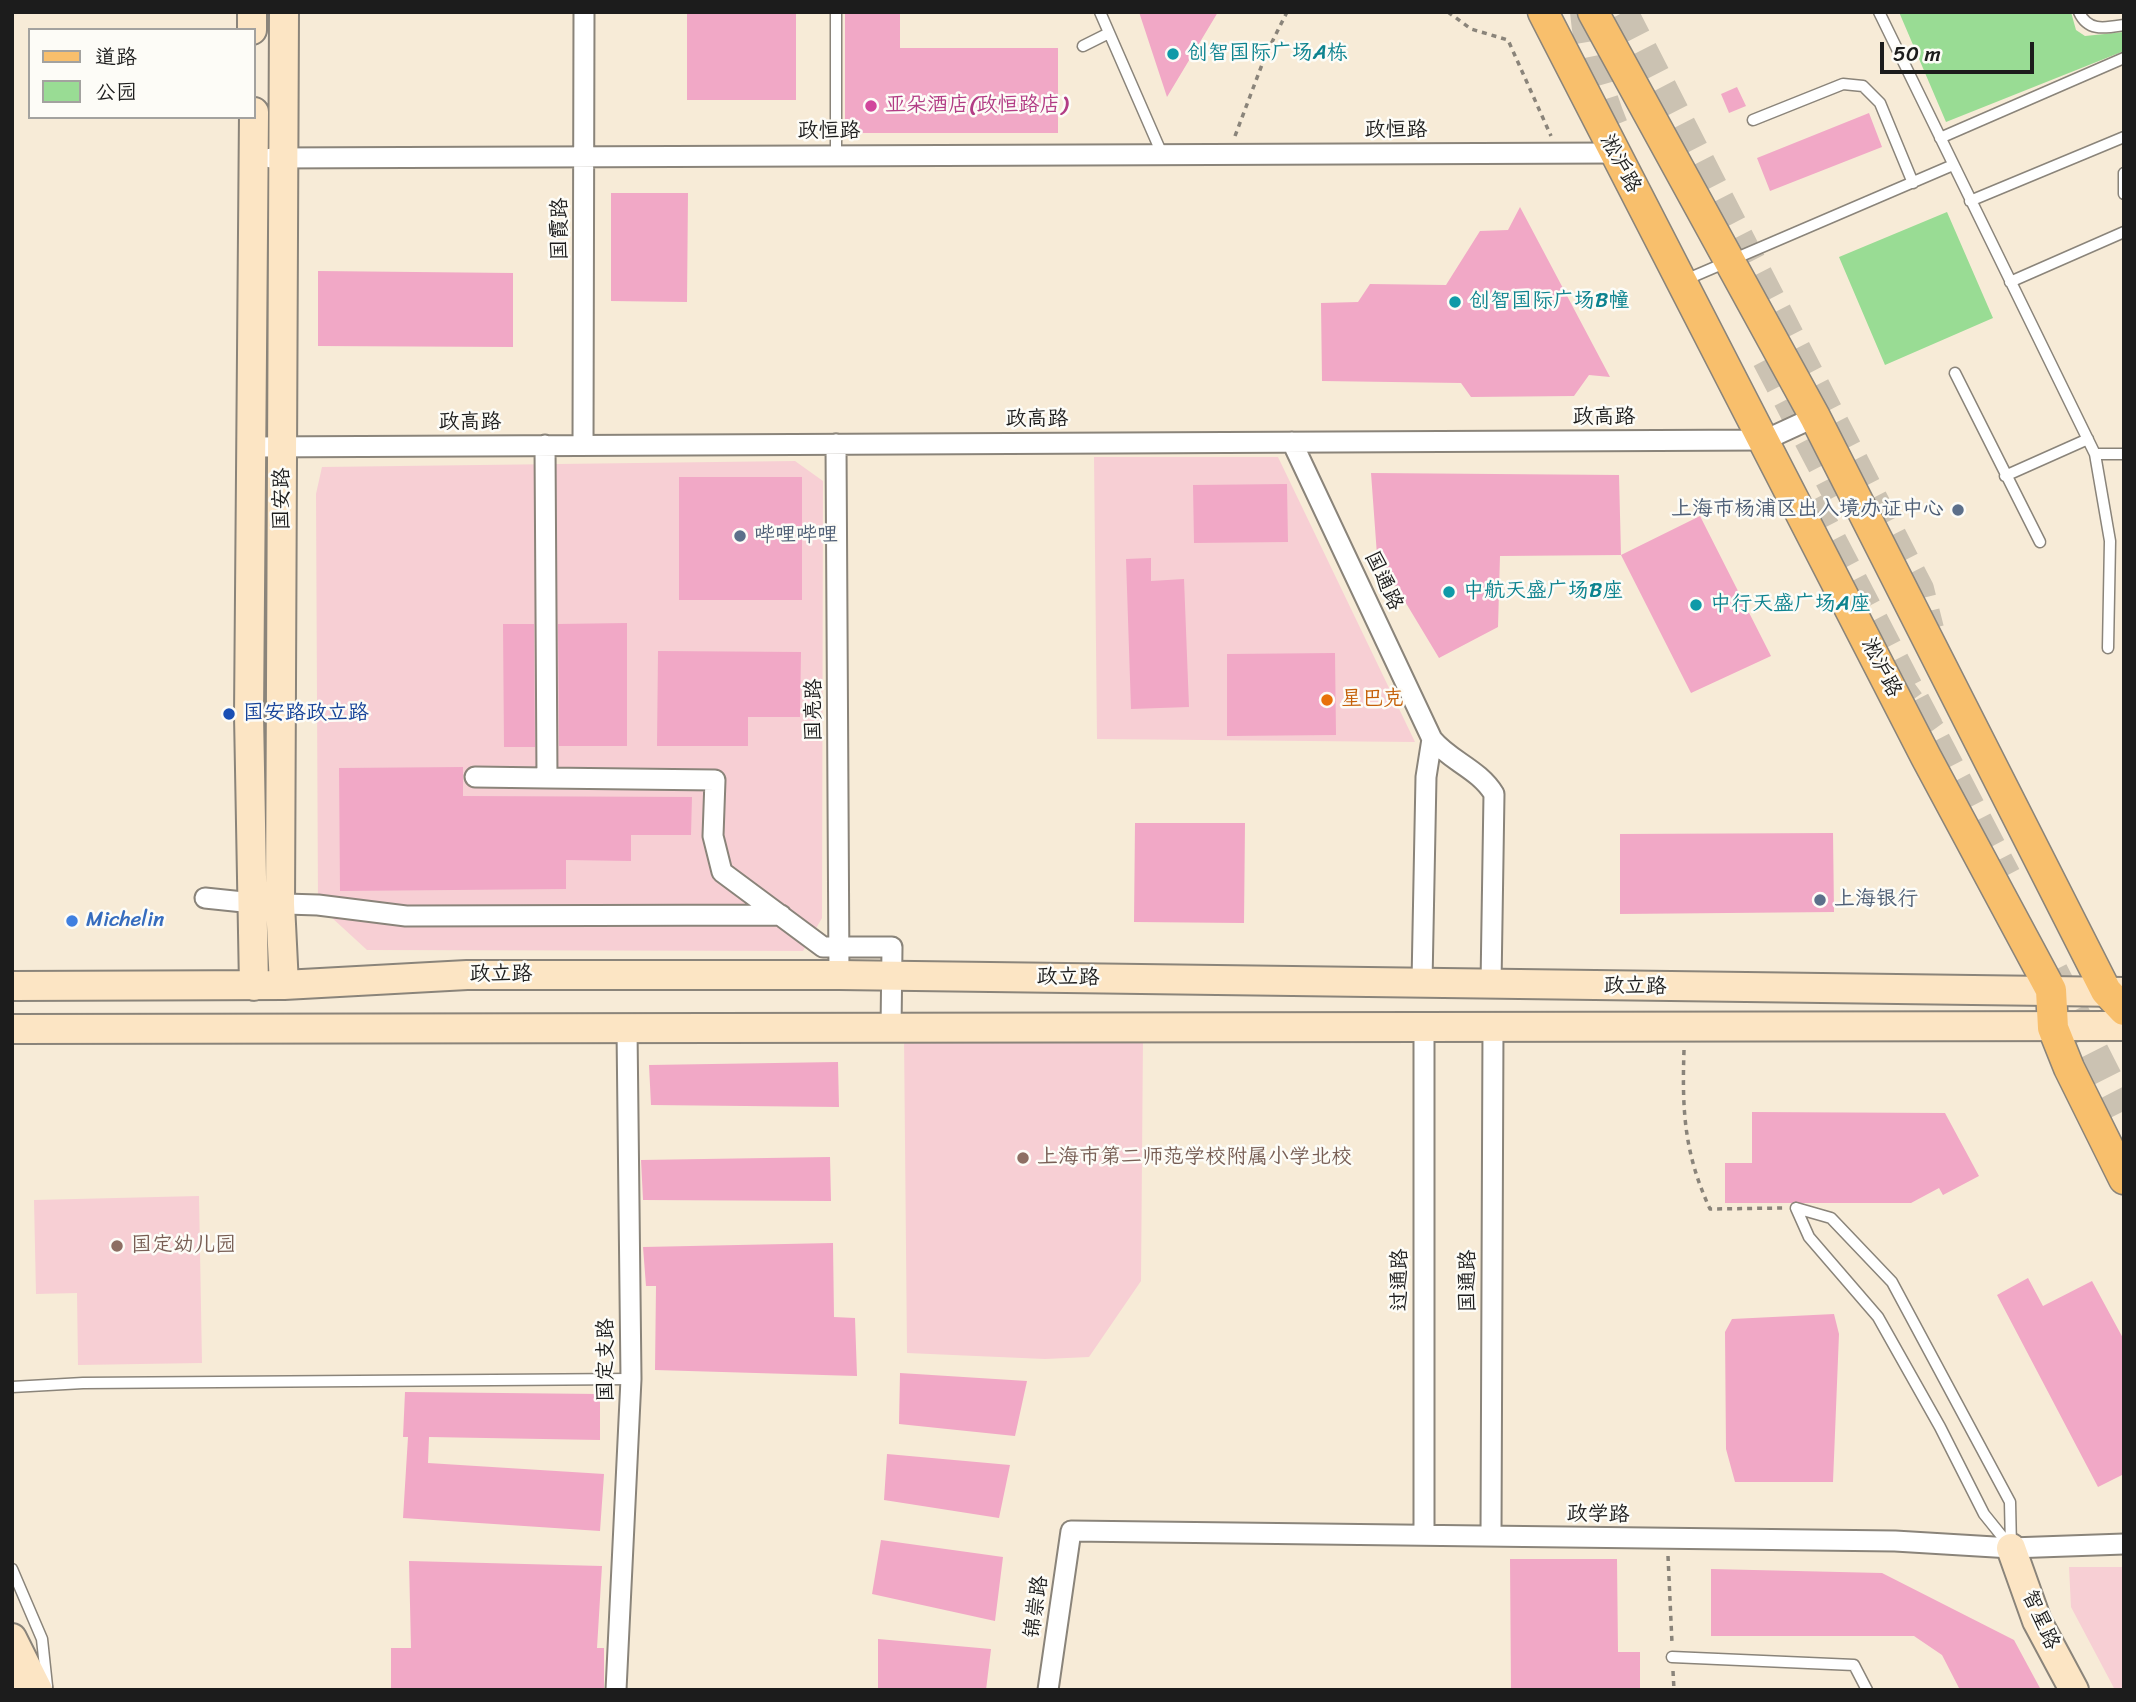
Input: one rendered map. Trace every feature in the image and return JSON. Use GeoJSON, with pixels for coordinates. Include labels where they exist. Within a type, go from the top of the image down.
{"type":"FeatureCollection","features":[{"type":"Feature","properties":{"kind":"main road","name":"国安路"},"geometry":{"type":"LineString","coordinates":[[254,986],[266,904],[283,446],[284,12]]}},
{"type":"Feature","properties":{"kind":"main road","name":"淞沪路"},"geometry":{"type":"LineString","coordinates":[[1543,12],[1926,757],[2051,990],[2053,1028],[2069,1068],[2124,1179]]}},
{"type":"Feature","properties":{"kind":"main road"},"geometry":{"type":"LineString","coordinates":[[1599,19],[1815,417],[2118,998]]}},
{"type":"Feature","properties":{"kind":"main road","name":"国安路"},"geometry":{"type":"LineString","coordinates":[[254,119],[254,446],[249,715],[266,904],[284,985]]}},
{"type":"Feature","properties":{"kind":"main road","name":"政立路"},"geometry":{"type":"LineString","coordinates":[[12,986],[254,986],[467,975],[891,975],[2051,990],[2118,998]]}},
{"type":"Feature","properties":{"kind":"main road","name":"政立路"},"geometry":{"type":"LineString","coordinates":[[12,1029],[891,1030],[1685,1025],[2053,1028],[2124,1026]]}},
{"type":"Feature","properties":{"kind":"main road","name":"智星路"},"geometry":{"type":"LineString","coordinates":[[2011,1548],[2038,1622],[2074,1690]]}},
{"type":"Feature","properties":{"kind":"main road"},"geometry":{"type":"LineString","coordinates":[[12,1638],[38,1690]]}},
{"type":"Feature","properties":{"kind":"street","name":"国霞路"},"geometry":{"type":"LineString","coordinates":[[583,445],[584,12]]}},
{"type":"Feature","properties":{"kind":"street","name":"政恒路"},"geometry":{"type":"LineString","coordinates":[[254,158],[1614,153]]}},
{"type":"Feature","properties":{"kind":"street","name":"政高路"},"geometry":{"type":"LineString","coordinates":[[254,446],[1765,440],[1815,417]]}},
{"type":"Feature","properties":{"kind":"street","name":"国通路"},"geometry":{"type":"LineString","coordinates":[[1292,442],[1432,738],[1444,752],[1476,773],[1494,794],[1490,984]]}},
{"type":"Feature","properties":{"kind":"street","name":"国亮路"},"geometry":{"type":"LineString","coordinates":[[836,444],[839,975]]}},
{"type":"Feature","properties":{"kind":"street"},"geometry":{"type":"LineString","coordinates":[[545,445],[547,778]]}},
{"type":"Feature","properties":{"kind":"street"},"geometry":{"type":"LineString","coordinates":[[1422,982],[1426,777],[1432,738]]}},
{"type":"Feature","properties":{"kind":"street"},"geometry":{"type":"LineString","coordinates":[[475,777],[715,780],[713,836],[722,872],[823,947],[892,947],[891,1030]]}},
{"type":"Feature","properties":{"kind":"street"},"geometry":{"type":"LineString","coordinates":[[205,898],[266,904],[318,905],[406,916],[781,915]]}},
{"type":"Feature","properties":{"kind":"street","name":"过通路"},"geometry":{"type":"LineString","coordinates":[[1424,1026],[1424,1535]]}},
{"type":"Feature","properties":{"kind":"street","name":"国通路"},"geometry":{"type":"LineString","coordinates":[[1490,1536],[1493,1026]]}},
{"type":"Feature","properties":{"kind":"street","name":"国定支路"},"geometry":{"type":"LineString","coordinates":[[616,1690],[631,1379],[627,1029]]}},
{"type":"Feature","properties":{"kind":"street","name":"政学路"},"geometry":{"type":"LineString","coordinates":[[1071,1531],[1895,1541],[2011,1548],[2124,1544]]}},
{"type":"Feature","properties":{"kind":"street","name":"锦崇路"},"geometry":{"type":"LineString","coordinates":[[1048,1690],[1071,1531]]}},
{"type":"Feature","properties":{"kind":"lane"},"geometry":{"type":"LineString","coordinates":[[836,12],[836,155]]}},
{"type":"Feature","properties":{"kind":"lane"},"geometry":{"type":"LineString","coordinates":[[1100,12],[1162,154]]}},
{"type":"Feature","properties":{"kind":"lane"},"geometry":{"type":"LineString","coordinates":[[1879,12],[2095,454],[2110,541],[2108,648]]}},
{"type":"Feature","properties":{"kind":"lane"},"geometry":{"type":"LineString","coordinates":[[2079,12],[2086,23],[2094,28],[2124,25]]}},
{"type":"Feature","properties":{"kind":"lane"},"geometry":{"type":"LineString","coordinates":[[1083,46],[1109,33]]}},
{"type":"Feature","properties":{"kind":"lane"},"geometry":{"type":"LineString","coordinates":[[1940,138],[2124,58]]}},
{"type":"Feature","properties":{"kind":"lane"},"geometry":{"type":"LineString","coordinates":[[1753,120],[1843,84],[1863,86],[1880,103],[1913,183]]}},
{"type":"Feature","properties":{"kind":"lane"},"geometry":{"type":"LineString","coordinates":[[1970,201],[2124,137]]}},
{"type":"Feature","properties":{"kind":"lane"},"geometry":{"type":"LineString","coordinates":[[1682,282],[1953,165]]}},
{"type":"Feature","properties":{"kind":"lane"},"geometry":{"type":"LineString","coordinates":[[2124,173],[2124,194]]}},
{"type":"Feature","properties":{"kind":"lane"},"geometry":{"type":"LineString","coordinates":[[2010,282],[2124,232]]}},
{"type":"Feature","properties":{"kind":"lane"},"geometry":{"type":"LineString","coordinates":[[1955,373],[2039,542]]}},
{"type":"Feature","properties":{"kind":"lane"},"geometry":{"type":"LineString","coordinates":[[2005,476],[2088,439]]}},
{"type":"Feature","properties":{"kind":"lane"},"geometry":{"type":"LineString","coordinates":[[2095,454],[2124,454]]}},
{"type":"Feature","properties":{"kind":"lane"},"geometry":{"type":"LineString","coordinates":[[1796,1208],[1831,1218],[1892,1282],[2010,1502],[2011,1548]]}},
{"type":"Feature","properties":{"kind":"lane"},"geometry":{"type":"LineString","coordinates":[[1796,1208],[1809,1237],[1878,1318],[1940,1427],[1984,1514],[2011,1548]]}},
{"type":"Feature","properties":{"kind":"lane"},"geometry":{"type":"LineString","coordinates":[[12,1387],[83,1383],[631,1379]]}},
{"type":"Feature","properties":{"kind":"lane"},"geometry":{"type":"LineString","coordinates":[[12,1569],[43,1639],[47,1690]]}},
{"type":"Feature","properties":{"kind":"lane"},"geometry":{"type":"LineString","coordinates":[[1672,1657],[1854,1665],[1867,1690]]}},
{"type":"Feature","properties":{"kind":"path"},"geometry":{"type":"LineString","coordinates":[[1228,154],[1266,54],[1287,12]]}},
{"type":"Feature","properties":{"kind":"path"},"geometry":{"type":"LineString","coordinates":[[1448,12],[1471,29],[1508,40],[1559,153]]}},
{"type":"Feature","properties":{"kind":"path"},"geometry":{"type":"LineString","coordinates":[[1685,1025],[1682,1105],[1693,1173],[1710,1209],[1796,1208]]}},
{"type":"Feature","properties":{"kind":"path"},"geometry":{"type":"LineString","coordinates":[[1668,1540],[1674,1690]]}},
{"type":"Feature","properties":{"kind":"shaded area"},"geometry":{"type":"Polygon","coordinates":[[[1094,457],[1278,457],[1415,742],[1097,739],[1094,457]]]}},
{"type":"Feature","properties":{"kind":"shaded area"},"geometry":{"type":"Polygon","coordinates":[[[795,461],[823,481],[822,918],[803,951],[367,950],[318,905],[316,494],[322,467],[795,461]]]}},
{"type":"Feature","properties":{"kind":"shaded area","name":"上海市第二师范学校附属小学北校"},"geometry":{"type":"Polygon","coordinates":[[[904,1036],[1143,1036],[1141,1281],[1089,1357],[1045,1359],[907,1353],[904,1036]]]}},
{"type":"Feature","properties":{"kind":"shaded area","name":"国定幼儿园"},"geometry":{"type":"Polygon","coordinates":[[[199,1196],[202,1363],[78,1365],[77,1293],[36,1294],[34,1200],[199,1196]]]}},
{"type":"Feature","properties":{"kind":"shaded area"},"geometry":{"type":"Polygon","coordinates":[[[2069,1567],[2124,1567],[2124,1690],[2115,1690],[2071,1607],[2069,1567]]]}},
{"type":"Feature","properties":{"kind":"green space"},"geometry":{"type":"Polygon","coordinates":[[[1899,12],[2071,12],[2076,30],[2085,36],[2124,32],[2124,51],[1946,122],[1899,12]]]}},
{"type":"Feature","properties":{"kind":"green space"},"geometry":{"type":"Polygon","coordinates":[[[1947,212],[1993,318],[1885,365],[1839,257],[1947,212]]]}},
{"type":"Feature","properties":{"kind":"building"},"geometry":{"type":"Polygon","coordinates":[[[687,12],[796,13],[796,100],[687,100],[687,12]]]}},
{"type":"Feature","properties":{"kind":"building"},"geometry":{"type":"Polygon","coordinates":[[[845,12],[900,12],[900,48],[1058,48],[1058,133],[845,133],[845,12]]]}},
{"type":"Feature","properties":{"kind":"building","name":"创智国际广场A栋"},"geometry":{"type":"Polygon","coordinates":[[[1139,12],[1218,12],[1167,97],[1139,12]]]}},
{"type":"Feature","properties":{"kind":"building"},"geometry":{"type":"Polygon","coordinates":[[[1737,87],[1746,106],[1729,113],[1721,94],[1737,87]]]}},
{"type":"Feature","properties":{"kind":"building"},"geometry":{"type":"Polygon","coordinates":[[[1869,113],[1882,147],[1770,191],[1757,158],[1869,113]]]}},
{"type":"Feature","properties":{"kind":"building"},"geometry":{"type":"Polygon","coordinates":[[[611,193],[688,193],[687,302],[611,301],[611,193]]]}},
{"type":"Feature","properties":{"kind":"building","name":"创智国际广场B幢"},"geometry":{"type":"Polygon","coordinates":[[[1520,207],[1610,377],[1589,375],[1574,396],[1471,397],[1461,383],[1322,381],[1321,303],[1358,302],[1370,284],[1446,285],[1480,231],[1508,230],[1520,207]]]}},
{"type":"Feature","properties":{"kind":"building"},"geometry":{"type":"Polygon","coordinates":[[[318,271],[513,273],[513,347],[318,346],[318,271]]]}},
{"type":"Feature","properties":{"kind":"building","name":"中航天盛广场B座"},"geometry":{"type":"Polygon","coordinates":[[[1371,473],[1619,475],[1621,555],[1500,556],[1498,627],[1439,658],[1377,555],[1371,473]]]}},
{"type":"Feature","properties":{"kind":"building"},"geometry":{"type":"Polygon","coordinates":[[[679,477],[802,477],[802,600],[679,600],[679,477]]]}},
{"type":"Feature","properties":{"kind":"building"},"geometry":{"type":"Polygon","coordinates":[[[1287,484],[1288,542],[1194,543],[1193,485],[1287,484]]]}},
{"type":"Feature","properties":{"kind":"building","name":"中行天盛广场A座"},"geometry":{"type":"Polygon","coordinates":[[[1700,516],[1771,656],[1691,693],[1621,555],[1700,516]]]}},
{"type":"Feature","properties":{"kind":"building"},"geometry":{"type":"Polygon","coordinates":[[[1151,558],[1151,581],[1184,579],[1189,707],[1131,709],[1126,559],[1151,558]]]}},
{"type":"Feature","properties":{"kind":"building"},"geometry":{"type":"Polygon","coordinates":[[[627,623],[627,746],[559,746],[558,624],[627,623]]]}},
{"type":"Feature","properties":{"kind":"building"},"geometry":{"type":"Polygon","coordinates":[[[503,624],[534,624],[535,747],[504,747],[503,624]]]}},
{"type":"Feature","properties":{"kind":"building"},"geometry":{"type":"Polygon","coordinates":[[[658,651],[801,652],[800,717],[748,717],[748,746],[657,746],[658,651]]]}},
{"type":"Feature","properties":{"kind":"building"},"geometry":{"type":"Polygon","coordinates":[[[1335,653],[1336,735],[1227,736],[1227,654],[1335,653]]]}},
{"type":"Feature","properties":{"kind":"building"},"geometry":{"type":"Polygon","coordinates":[[[463,767],[463,796],[692,797],[691,835],[631,835],[631,861],[566,860],[566,889],[340,891],[339,768],[463,767]]]}},
{"type":"Feature","properties":{"kind":"building"},"geometry":{"type":"Polygon","coordinates":[[[1135,823],[1245,823],[1244,923],[1134,922],[1135,823]]]}},
{"type":"Feature","properties":{"kind":"building"},"geometry":{"type":"Polygon","coordinates":[[[1833,833],[1834,912],[1620,914],[1620,834],[1833,833]]]}},
{"type":"Feature","properties":{"kind":"building"},"geometry":{"type":"Polygon","coordinates":[[[838,1062],[839,1107],[651,1105],[649,1065],[838,1062]]]}},
{"type":"Feature","properties":{"kind":"building"},"geometry":{"type":"Polygon","coordinates":[[[1752,1112],[1945,1113],[1979,1176],[1943,1195],[1939,1188],[1911,1203],[1725,1203],[1725,1163],[1752,1163],[1752,1112]]]}},
{"type":"Feature","properties":{"kind":"building"},"geometry":{"type":"Polygon","coordinates":[[[830,1157],[831,1201],[643,1200],[641,1160],[830,1157]]]}},
{"type":"Feature","properties":{"kind":"building"},"geometry":{"type":"Polygon","coordinates":[[[833,1243],[834,1317],[855,1318],[857,1376],[655,1370],[656,1286],[646,1286],[643,1247],[833,1243]]]}},
{"type":"Feature","properties":{"kind":"building"},"geometry":{"type":"Polygon","coordinates":[[[2028,1278],[2043,1306],[2092,1281],[2124,1340],[2124,1474],[2098,1487],[1997,1295],[2028,1278]]]}},
{"type":"Feature","properties":{"kind":"building"},"geometry":{"type":"Polygon","coordinates":[[[1834,1314],[1839,1334],[1833,1482],[1735,1482],[1726,1449],[1725,1332],[1732,1319],[1834,1314]]]}},
{"type":"Feature","properties":{"kind":"building"},"geometry":{"type":"Polygon","coordinates":[[[900,1373],[1027,1381],[1015,1436],[899,1424],[900,1373]]]}},
{"type":"Feature","properties":{"kind":"building"},"geometry":{"type":"Polygon","coordinates":[[[405,1392],[600,1394],[600,1440],[429,1437],[428,1463],[604,1474],[600,1531],[403,1518],[408,1437],[403,1437],[405,1392]]]}},
{"type":"Feature","properties":{"kind":"building"},"geometry":{"type":"Polygon","coordinates":[[[887,1454],[1010,1465],[999,1518],[884,1500],[887,1454]]]}},
{"type":"Feature","properties":{"kind":"building"},"geometry":{"type":"Polygon","coordinates":[[[881,1540],[1003,1557],[995,1621],[872,1594],[881,1540]]]}},
{"type":"Feature","properties":{"kind":"building"},"geometry":{"type":"Polygon","coordinates":[[[1510,1559],[1617,1559],[1618,1652],[1640,1652],[1640,1690],[1511,1690],[1510,1559]]]}},
{"type":"Feature","properties":{"kind":"building"},"geometry":{"type":"Polygon","coordinates":[[[409,1561],[602,1566],[597,1648],[604,1648],[604,1690],[391,1690],[391,1648],[411,1648],[409,1561]]]}},
{"type":"Feature","properties":{"kind":"building"},"geometry":{"type":"Polygon","coordinates":[[[1711,1569],[1882,1573],[2014,1640],[2041,1690],[1960,1690],[1942,1655],[1914,1636],[1711,1636],[1711,1569]]]}},
{"type":"Feature","properties":{"kind":"building"},"geometry":{"type":"Polygon","coordinates":[[[878,1639],[991,1649],[986,1690],[878,1690],[878,1639]]]}},
{"type":"Feature","properties":{"kind":"tunnel"},"geometry":{"type":"LineString","coordinates":[[1585,12],[1595,70],[1613,126]]}},
{"type":"Feature","properties":{"kind":"tunnel"},"geometry":{"type":"LineString","coordinates":[[1624,12],[1920,589],[1930,629]]}},
{"type":"Feature","properties":{"kind":"tunnel"},"geometry":{"type":"LineString","coordinates":[[1767,359],[1838,495]]}},
{"type":"Feature","properties":{"kind":"tunnel"},"geometry":{"type":"LineString","coordinates":[[1811,501],[2006,876]]}},
{"type":"Feature","properties":{"kind":"tunnel"},"geometry":{"type":"LineString","coordinates":[[1894,679],[1932,731]]}},
{"type":"Feature","properties":{"kind":"tunnel"},"geometry":{"type":"LineString","coordinates":[[2053,971],[2124,1111]]}},
{"type":"Feature","properties":{"kind":"place","name":"创智国际广场A栋"},"geometry":{"type":"Point","coordinates":[1173,54]}},
{"type":"Feature","properties":{"kind":"place","name":"亚朵酒店(政恒路店)"},"geometry":{"type":"Point","coordinates":[871,106]}},
{"type":"Feature","properties":{"kind":"place","name":"创智国际广场B幢"},"geometry":{"type":"Point","coordinates":[1455,302]}},
{"type":"Feature","properties":{"kind":"place","name":"上海市杨浦区出入境办证中心"},"geometry":{"type":"Point","coordinates":[1958,510]}},
{"type":"Feature","properties":{"kind":"place","name":"哔哩哔哩"},"geometry":{"type":"Point","coordinates":[740,536]}},
{"type":"Feature","properties":{"kind":"place","name":"中航天盛广场B座"},"geometry":{"type":"Point","coordinates":[1449,592]}},
{"type":"Feature","properties":{"kind":"place","name":"中行天盛广场A座"},"geometry":{"type":"Point","coordinates":[1696,605]}},
{"type":"Feature","properties":{"kind":"place","name":"星巴克"},"geometry":{"type":"Point","coordinates":[1327,700]}},
{"type":"Feature","properties":{"kind":"place","name":"国安路政立路"},"geometry":{"type":"Point","coordinates":[229,714]}},
{"type":"Feature","properties":{"kind":"place","name":"上海银行"},"geometry":{"type":"Point","coordinates":[1820,900]}},
{"type":"Feature","properties":{"kind":"place","name":"Michelin"},"geometry":{"type":"Point","coordinates":[72,921]}},
{"type":"Feature","properties":{"kind":"place","name":"上海市第二师范学校附属小学北校"},"geometry":{"type":"Point","coordinates":[1023,1158]}},
{"type":"Feature","properties":{"kind":"place","name":"国定幼儿园"},"geometry":{"type":"Point","coordinates":[117,1246]}}]}
